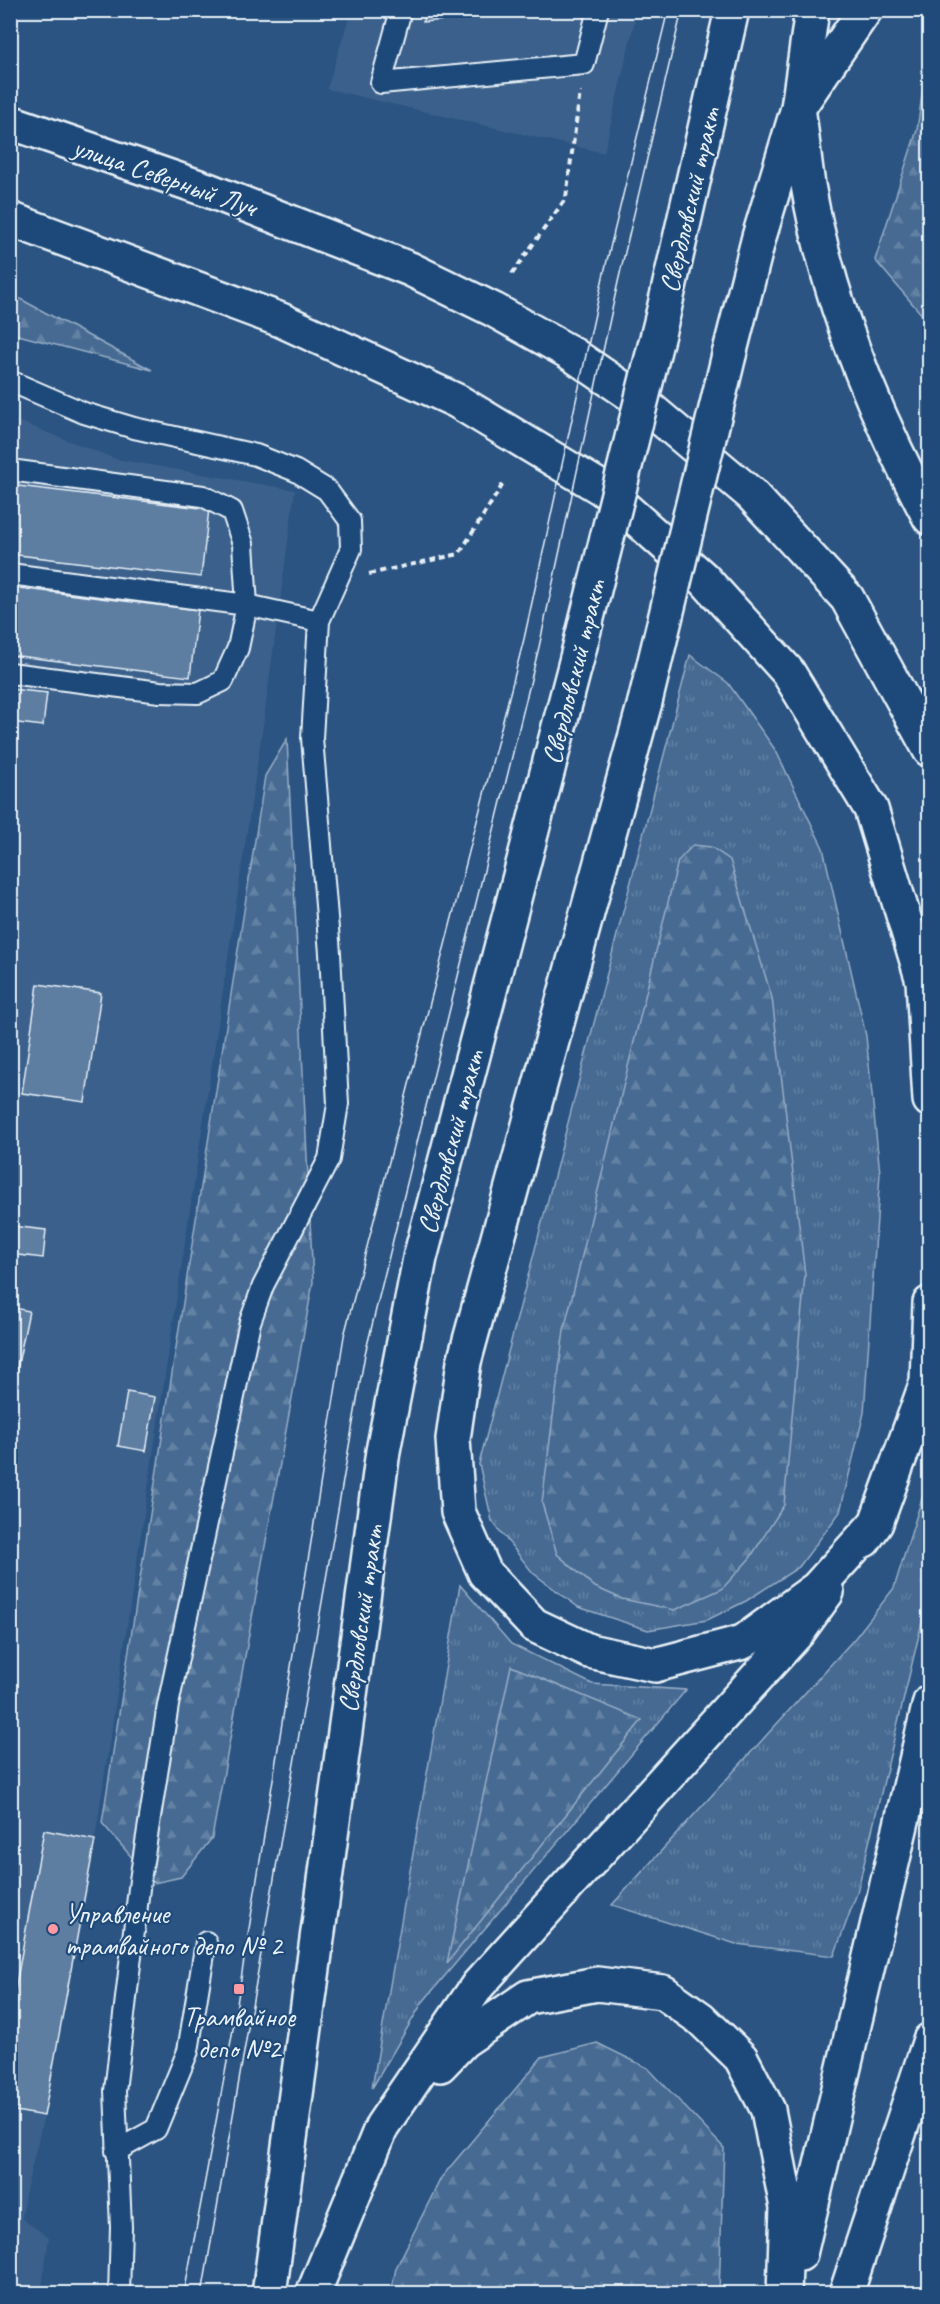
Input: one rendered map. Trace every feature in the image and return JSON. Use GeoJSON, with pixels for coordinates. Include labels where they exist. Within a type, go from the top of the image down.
{"type":"FeatureCollection","features":[{"type":"Feature","properties":{"kind":"main road","name":"Свердловский тракт"},"geometry":{"type":"LineString","coordinates":[[268,2294],[382,1451],[420,1258],[577,658],[663,314],[732,10]]}},
{"type":"Feature","properties":{"kind":"main road"},"geometry":{"type":"LineString","coordinates":[[812,10],[798,108],[759,237],[645,702],[464,1362],[453,1439],[458,1512],[485,1573],[534,1625],[589,1651],[656,1665],[743,1642],[817,1588],[876,1523]]}},
{"type":"Feature","properties":{"kind":"main road"},"geometry":{"type":"LineString","coordinates":[[865,10],[798,108],[808,186],[833,288],[850,345],[906,475],[930,518]]}},
{"type":"Feature","properties":{"kind":"main road","name":"улица Северный Луч"},"geometry":{"type":"LineString","coordinates":[[10,122],[208,190],[318,231],[410,269],[494,310],[569,352],[638,399],[742,486],[847,598],[930,750]]}},
{"type":"Feature","properties":{"kind":"main road"},"geometry":{"type":"LineString","coordinates":[[10,219],[281,320],[457,401],[603,489],[704,578],[788,672],[871,809],[923,981],[930,1100]]}},
{"type":"Feature","properties":{"kind":"main road"},"geometry":{"type":"LineString","coordinates":[[313,2294],[382,2126],[478,1985],[798,1632],[876,1523],[927,1382],[930,1303]]}},
{"type":"Feature","properties":{"kind":"main road"},"geometry":{"type":"LineString","coordinates":[[791,2294],[930,1702]]}},
{"type":"Feature","properties":{"kind":"main road"},"geometry":{"type":"LineString","coordinates":[[382,2126],[463,2041],[528,1997],[597,1983],[663,1992],[701,2019],[741,2058],[768,2110],[787,2207],[784,2294]]}},
{"type":"Feature","properties":{"kind":"main road"},"geometry":{"type":"LineString","coordinates":[[846,2294],[930,2040]]}},
{"type":"Feature","properties":{"kind":"lane"},"geometry":{"type":"LineString","coordinates":[[401,10],[381,83],[584,64],[598,10]]}},
{"type":"Feature","properties":{"kind":"lane"},"geometry":{"type":"LineString","coordinates":[[10,381],[94,416],[256,455],[296,471],[327,490],[350,521],[351,549],[319,621],[312,738],[330,953],[338,1104],[329,1159],[263,1286],[250,1322],[171,1693],[140,1880],[115,2091],[120,2227],[119,2294]]}},
{"type":"Feature","properties":{"kind":"lane"},"geometry":{"type":"LineString","coordinates":[[10,470],[203,496],[232,511],[243,544],[247,605],[238,648],[223,681],[198,693],[160,692],[10,673]]}},
{"type":"Feature","properties":{"kind":"lane"},"geometry":{"type":"LineString","coordinates":[[10,574],[247,605],[319,621]]}},
{"type":"Feature","properties":{"kind":"lane"},"geometry":{"type":"LineString","coordinates":[[116,2151],[156,2129],[188,2051],[206,1942]]}},
{"type":"Feature","properties":{"kind":"path"},"geometry":{"type":"LineString","coordinates":[[512,274],[566,198],[584,64]]}},
{"type":"Feature","properties":{"kind":"path"},"geometry":{"type":"LineString","coordinates":[[336,582],[459,554],[505,481]]}},
{"type":"Feature","properties":{"kind":"shaded area"},"geometry":{"type":"Polygon","coordinates":[[[351,11],[637,11],[604,153],[327,89],[351,11]]]}},
{"type":"Feature","properties":{"kind":"shaded area"},"geometry":{"type":"Polygon","coordinates":[[[10,418],[116,459],[295,490],[263,726],[95,1839],[44,2116],[25,2195],[22,2219],[49,2237],[41,2294],[10,2293],[10,418]]]}},
{"type":"Feature","properties":{"kind":"green space"},"geometry":{"type":"Polygon","coordinates":[[[929,46],[929,323],[875,260],[917,130],[929,46]]]}},
{"type":"Feature","properties":{"kind":"green space"},"geometry":{"type":"Polygon","coordinates":[[[11,294],[152,370],[18,335],[11,331],[11,294]]]}},
{"type":"Feature","properties":{"kind":"green space"},"geometry":{"type":"Polygon","coordinates":[[[690,655],[728,683],[776,751],[823,848],[866,1036],[880,1173],[864,1413],[840,1512],[799,1567],[746,1601],[707,1620],[648,1630],[578,1607],[533,1573],[492,1521],[479,1464],[690,655]]]}},
{"type":"Feature","properties":{"kind":"green space"},"geometry":{"type":"Polygon","coordinates":[[[287,739],[313,1282],[212,1838],[181,1877],[154,1883],[102,1823],[265,776],[287,739]]]}},
{"type":"Feature","properties":{"kind":"green space"},"geometry":{"type":"Polygon","coordinates":[[[693,845],[711,847],[730,860],[772,998],[805,1275],[784,1505],[750,1558],[722,1589],[675,1610],[622,1599],[595,1587],[557,1554],[542,1503],[564,1330],[678,861],[693,845]]]}},
{"type":"Feature","properties":{"kind":"green space"},"geometry":{"type":"Polygon","coordinates":[[[929,1476],[930,1584],[857,1893],[834,1956],[736,1944],[612,1905],[855,1638],[894,1588],[929,1476]]]}},
{"type":"Feature","properties":{"kind":"green space"},"geometry":{"type":"Polygon","coordinates":[[[460,1585],[511,1644],[592,1684],[686,1690],[422,2003],[372,2088],[460,1585]]]}},
{"type":"Feature","properties":{"kind":"green space"},"geometry":{"type":"Polygon","coordinates":[[[511,1666],[642,1720],[447,1963],[511,1666]]]}},
{"type":"Feature","properties":{"kind":"green space"},"geometry":{"type":"Polygon","coordinates":[[[597,2043],[648,2068],[724,2148],[719,2293],[391,2293],[396,2268],[441,2178],[542,2057],[597,2043]]]}},
{"type":"Feature","properties":{"kind":"building"},"geometry":{"type":"Polygon","coordinates":[[[426,10],[559,10],[423,22],[426,10]]]}},
{"type":"Feature","properties":{"kind":"building"},"geometry":{"type":"Polygon","coordinates":[[[10,485],[209,509],[201,577],[10,554],[10,485]]]}},
{"type":"Feature","properties":{"kind":"building"},"geometry":{"type":"Polygon","coordinates":[[[10,587],[198,610],[190,677],[10,655],[10,587]]]}},
{"type":"Feature","properties":{"kind":"building"},"geometry":{"type":"Polygon","coordinates":[[[10,689],[47,693],[43,726],[10,722],[10,689]]]}},
{"type":"Feature","properties":{"kind":"building"},"geometry":{"type":"Polygon","coordinates":[[[38,984],[101,993],[85,1102],[22,1093],[38,984]]]}},
{"type":"Feature","properties":{"kind":"building"},"geometry":{"type":"Polygon","coordinates":[[[11,1226],[46,1230],[43,1258],[10,1254],[11,1226]]]}},
{"type":"Feature","properties":{"kind":"building"},"geometry":{"type":"Polygon","coordinates":[[[10,1307],[29,1311],[10,1403],[10,1307]]]}},
{"type":"Feature","properties":{"kind":"building"},"geometry":{"type":"Polygon","coordinates":[[[127,1392],[155,1397],[146,1451],[118,1446],[127,1392]]]}},
{"type":"Feature","properties":{"kind":"building","name":"Управление трамвайного депо № 2"},"geometry":{"type":"Polygon","coordinates":[[[44,1830],[95,1840],[44,2116],[10,2110],[10,2018],[44,1830]]]}},
{"type":"Feature","properties":{"kind":"tram line"},"geometry":{"type":"LineString","coordinates":[[184,2294],[232,2035],[344,1336],[524,639],[603,277],[668,10]]}},
{"type":"Feature","properties":{"kind":"tram line"},"geometry":{"type":"LineString","coordinates":[[202,2294],[365,1354],[539,647],[618,282],[682,10]]}},
{"type":"Feature","properties":{"kind":"place","name":"Управление трамвайного депо № 2"},"geometry":{"type":"Point","coordinates":[53,1929]}},
{"type":"Feature","properties":{"kind":"place","name":"Трамвайное депо №2"},"geometry":{"type":"Point","coordinates":[239,1989]}}]}
